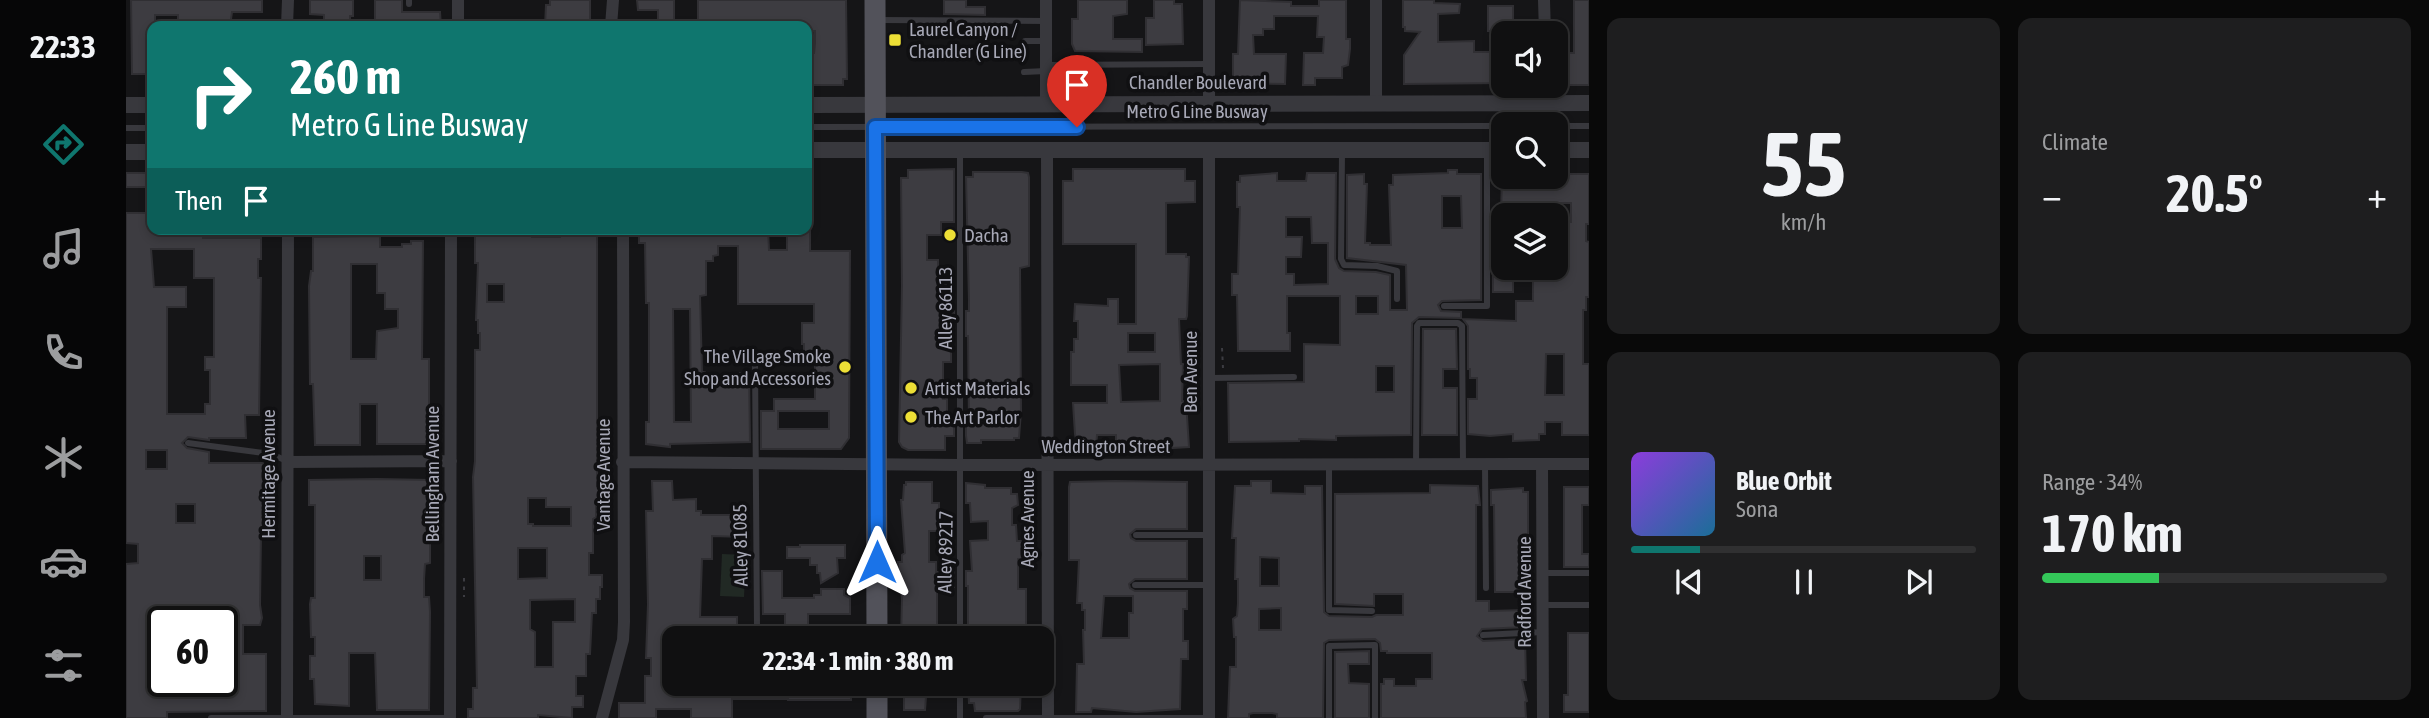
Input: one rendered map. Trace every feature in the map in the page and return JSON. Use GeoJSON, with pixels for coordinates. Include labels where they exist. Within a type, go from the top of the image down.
{"type":"FeatureCollection","features":[{"type":"Feature","properties":{"kind":"main road"},"geometry":{"type":"LineString","coordinates":[[875,10],[877,626]]}},
{"type":"Feature","properties":{"kind":"main road"},"geometry":{"type":"LineString","coordinates":[[877,696],[877,718]]}},
{"type":"Feature","properties":{"kind":"street"},"geometry":{"type":"LineString","coordinates":[[287,21],[288,0]]}},
{"type":"Feature","properties":{"kind":"street"},"geometry":{"type":"LineString","coordinates":[[458,0],[458,21]]}},
{"type":"Feature","properties":{"kind":"street"},"geometry":{"type":"LineString","coordinates":[[611,21],[613,0]]}},
{"type":"Feature","properties":{"kind":"street"},"geometry":{"type":"LineString","coordinates":[[1046,0],[1046,103]]}},
{"type":"Feature","properties":{"kind":"street"},"geometry":{"type":"LineString","coordinates":[[1209,0],[1209,103]]}},
{"type":"Feature","properties":{"kind":"street"},"geometry":{"type":"LineString","coordinates":[[1376,0],[1376,104]]}},
{"type":"Feature","properties":{"kind":"street"},"geometry":{"type":"LineString","coordinates":[[1544,0],[1545,21]]}},
{"type":"Feature","properties":{"kind":"street"},"geometry":{"type":"LineString","coordinates":[[1545,98],[1545,103]]}},
{"type":"Feature","properties":{"kind":"street","name":"Chandler Boulevard"},"geometry":{"type":"LineString","coordinates":[[812,105],[1589,103]]}},
{"type":"Feature","properties":{"kind":"street"},"geometry":{"type":"LineString","coordinates":[[126,105],[147,105]]}},
{"type":"Feature","properties":{"kind":"street"},"geometry":{"type":"LineString","coordinates":[[812,150],[1491,150]]}},
{"type":"Feature","properties":{"kind":"street"},"geometry":{"type":"LineString","coordinates":[[1568,150],[1589,150]]}},
{"type":"Feature","properties":{"kind":"street","name":"Agnes Avenue"},"geometry":{"type":"LineString","coordinates":[[1047,151],[1048,718]]}},
{"type":"Feature","properties":{"kind":"street","name":"Ben Avenue"},"geometry":{"type":"LineString","coordinates":[[1209,151],[1215,378],[1209,465],[1209,718]]}},
{"type":"Feature","properties":{"kind":"street"},"geometry":{"type":"LineString","coordinates":[[126,152],[147,152]]}},
{"type":"Feature","properties":{"kind":"street","name":"Hermitage Avenue"},"geometry":{"type":"LineString","coordinates":[[287,718],[288,235]]}},
{"type":"Feature","properties":{"kind":"street","name":"Bellingham Avenue"},"geometry":{"type":"LineString","coordinates":[[448,718],[451,235]]}},
{"type":"Feature","properties":{"kind":"street","name":"Vantage Avenue"},"geometry":{"type":"LineString","coordinates":[[601,718],[623,640],[623,235]]}},
{"type":"Feature","properties":{"kind":"street"},"geometry":{"type":"LineString","coordinates":[[288,462],[451,461]]}},
{"type":"Feature","properties":{"kind":"street","name":"Weddington Street"},"geometry":{"type":"LineString","coordinates":[[622,462],[878,465],[1589,464]]}},
{"type":"Feature","properties":{"kind":"street","name":"Radford Avenue"},"geometry":{"type":"LineString","coordinates":[[1542,465],[1543,718]]}},
{"type":"Feature","properties":{"kind":"lane"},"geometry":{"type":"LineString","coordinates":[[875,10],[1046,21]]}},
{"type":"Feature","properties":{"kind":"lane"},"geometry":{"type":"LineString","coordinates":[[1025,41],[1046,41]]}},
{"type":"Feature","properties":{"kind":"lane"},"geometry":{"type":"LineString","coordinates":[[1024,72],[1046,68],[1209,64]]}},
{"type":"Feature","properties":{"kind":"lane","name":"Metro G Line Busway"},"geometry":{"type":"LineString","coordinates":[[812,127],[1491,126]]}},
{"type":"Feature","properties":{"kind":"lane"},"geometry":{"type":"LineString","coordinates":[[1568,126],[1589,126]]}},
{"type":"Feature","properties":{"kind":"lane"},"geometry":{"type":"LineString","coordinates":[[126,128],[147,128]]}},
{"type":"Feature","properties":{"kind":"lane","name":"Alley 86113"},"geometry":{"type":"LineString","coordinates":[[960,151],[962,465]]}},
{"type":"Feature","properties":{"kind":"lane"},"geometry":{"type":"LineString","coordinates":[[1342,151],[1341,259],[1344,265],[1377,266],[1398,271],[1397,299]]}},
{"type":"Feature","properties":{"kind":"lane"},"geometry":{"type":"LineString","coordinates":[[1444,306],[1487,306],[1493,189]]}},
{"type":"Feature","properties":{"kind":"lane"},"geometry":{"type":"LineString","coordinates":[[1416,465],[1419,323],[1458,323],[1462,326],[1463,465]]}},
{"type":"Feature","properties":{"kind":"lane","name":"Alley 81085"},"geometry":{"type":"LineString","coordinates":[[755,360],[757,626]]}},
{"type":"Feature","properties":{"kind":"lane"},"geometry":{"type":"LineString","coordinates":[[1215,378],[1294,377]]}},
{"type":"Feature","properties":{"kind":"lane"},"geometry":{"type":"LineString","coordinates":[[188,443],[271,454],[288,462]]}},
{"type":"Feature","properties":{"kind":"lane","name":"Alley 89217"},"geometry":{"type":"LineString","coordinates":[[960,626],[962,465]]}},
{"type":"Feature","properties":{"kind":"lane"},"geometry":{"type":"LineString","coordinates":[[1329,465],[1329,610],[1372,611]]}},
{"type":"Feature","properties":{"kind":"lane"},"geometry":{"type":"LineString","coordinates":[[1485,465],[1486,588]]}},
{"type":"Feature","properties":{"kind":"lane"},"geometry":{"type":"LineString","coordinates":[[1136,535],[1209,535]]}},
{"type":"Feature","properties":{"kind":"lane"},"geometry":{"type":"LineString","coordinates":[[1543,573],[1589,573]]}},
{"type":"Feature","properties":{"kind":"lane"},"geometry":{"type":"LineString","coordinates":[[1135,585],[1209,584]]}},
{"type":"Feature","properties":{"kind":"lane"},"geometry":{"type":"LineString","coordinates":[[1543,605],[1589,605]]}},
{"type":"Feature","properties":{"kind":"lane"},"geometry":{"type":"LineString","coordinates":[[1483,635],[1543,632]]}},
{"type":"Feature","properties":{"kind":"lane"},"geometry":{"type":"LineString","coordinates":[[1329,718],[1329,646],[1375,645],[1375,718]]}},
{"type":"Feature","properties":{"kind":"lane"},"geometry":{"type":"LineString","coordinates":[[960,696],[960,718]]}},
{"type":"Feature","properties":{"kind":"lane"},"geometry":{"type":"LineString","coordinates":[[211,718],[448,718]]}},
{"type":"Feature","properties":{"kind":"lane"},"geometry":{"type":"LineString","coordinates":[[986,718],[1209,718]]}},
{"type":"Feature","properties":{"kind":"path"},"geometry":{"type":"LineString","coordinates":[[1215,378],[1222,348]]}},
{"type":"Feature","properties":{"kind":"path"},"geometry":{"type":"LineString","coordinates":[[464,578],[464,597]]}},
{"type":"Feature","properties":{"kind":"shaded area"},"geometry":{"type":"Polygon","coordinates":[[[722,554],[746,555],[744,597],[720,596],[722,554]]]}},
{"type":"Feature","properties":{"kind":"building"},"geometry":{"type":"Polygon","coordinates":[[[131,0],[262,0],[262,12],[232,12],[231,21],[178,21],[178,15],[155,15],[155,21],[147,21],[147,74],[132,74],[131,0]]]}},
{"type":"Feature","properties":{"kind":"building"},"geometry":{"type":"Polygon","coordinates":[[[310,0],[353,0],[353,16],[350,16],[350,21],[324,21],[324,15],[310,14],[310,0]]]}},
{"type":"Feature","properties":{"kind":"building"},"geometry":{"type":"Polygon","coordinates":[[[375,0],[402,0],[402,12],[440,12],[441,21],[375,21],[375,0]]]}},
{"type":"Feature","properties":{"kind":"building"},"geometry":{"type":"Polygon","coordinates":[[[550,0],[590,0],[590,21],[545,21],[546,5],[550,5],[550,0]]]}},
{"type":"Feature","properties":{"kind":"building"},"geometry":{"type":"Polygon","coordinates":[[[637,0],[674,0],[674,21],[658,21],[658,10],[638,10],[637,0]]]}},
{"type":"Feature","properties":{"kind":"building"},"geometry":{"type":"Polygon","coordinates":[[[698,0],[846,0],[847,79],[843,79],[843,85],[812,85],[815,31],[812,31],[812,21],[698,21],[698,0]]]}},
{"type":"Feature","properties":{"kind":"building"},"geometry":{"type":"Polygon","coordinates":[[[944,0],[966,0],[966,7],[985,7],[985,15],[944,14],[944,0]]]}},
{"type":"Feature","properties":{"kind":"building"},"geometry":{"type":"Polygon","coordinates":[[[1078,0],[1127,0],[1127,14],[1113,16],[1113,39],[1142,39],[1142,52],[1075,51],[1072,44],[1072,19],[1078,19],[1078,0]]]}},
{"type":"Feature","properties":{"kind":"building"},"geometry":{"type":"Polygon","coordinates":[[[1154,0],[1174,0],[1174,4],[1182,4],[1183,44],[1146,45],[1146,18],[1154,18],[1154,0]]]}},
{"type":"Feature","properties":{"kind":"building"},"geometry":{"type":"Polygon","coordinates":[[[1240,0],[1291,2],[1291,6],[1319,6],[1319,0],[1346,0],[1346,39],[1350,39],[1350,49],[1348,65],[1342,67],[1342,78],[1315,78],[1315,85],[1303,85],[1304,53],[1323,53],[1324,37],[1317,37],[1318,16],[1274,16],[1274,29],[1263,29],[1263,35],[1253,35],[1254,54],[1286,54],[1285,84],[1233,83],[1233,54],[1238,54],[1240,0]]]}},
{"type":"Feature","properties":{"kind":"building"},"geometry":{"type":"Polygon","coordinates":[[[1403,0],[1434,0],[1434,3],[1460,4],[1459,13],[1438,14],[1438,42],[1474,41],[1474,52],[1491,52],[1491,83],[1404,84],[1404,55],[1420,32],[1405,31],[1403,0]]]}},
{"type":"Feature","properties":{"kind":"building"},"geometry":{"type":"Polygon","coordinates":[[[1574,0],[1589,0],[1589,85],[1568,85],[1568,53],[1574,53],[1574,0]]]}},
{"type":"Feature","properties":{"kind":"building"},"geometry":{"type":"Polygon","coordinates":[[[1488,6],[1513,6],[1513,21],[1491,21],[1491,31],[1488,31],[1488,6]]]}},
{"type":"Feature","properties":{"kind":"building"},"geometry":{"type":"Polygon","coordinates":[[[954,169],[954,222],[941,222],[941,235],[927,235],[927,260],[938,260],[938,273],[946,273],[946,311],[954,311],[951,362],[943,362],[943,399],[947,399],[947,421],[954,424],[954,436],[945,436],[945,450],[908,450],[899,442],[901,178],[908,178],[908,170],[954,169]]]}},
{"type":"Feature","properties":{"kind":"building"},"geometry":{"type":"Polygon","coordinates":[[[1073,169],[1185,169],[1185,181],[1195,181],[1195,202],[1166,203],[1166,254],[1186,254],[1186,257],[1189,257],[1187,316],[1186,319],[1179,319],[1183,364],[1182,401],[1186,401],[1189,447],[1116,447],[1116,435],[1097,435],[1096,447],[1078,447],[1073,403],[1107,403],[1107,385],[1071,385],[1071,352],[1074,352],[1074,339],[1078,339],[1078,321],[1074,321],[1075,304],[1108,306],[1108,299],[1118,299],[1118,324],[1136,324],[1136,244],[1063,244],[1063,181],[1073,181],[1073,169]],[[1128,333],[1128,352],[1155,352],[1155,333],[1128,333]],[[1160,364],[1119,365],[1121,402],[1160,401],[1160,364]]]}},
{"type":"Feature","properties":{"kind":"building"},"geometry":{"type":"Polygon","coordinates":[[[1448,170],[1457,170],[1457,174],[1481,174],[1481,300],[1442,301],[1438,305],[1441,311],[1461,312],[1461,318],[1419,317],[1412,323],[1411,435],[1336,436],[1336,440],[1229,442],[1228,383],[1304,382],[1304,344],[1340,345],[1340,296],[1287,296],[1290,351],[1238,351],[1237,295],[1232,295],[1232,274],[1238,274],[1240,207],[1237,207],[1237,182],[1240,182],[1240,176],[1277,173],[1277,181],[1306,181],[1307,173],[1336,173],[1335,259],[1339,268],[1344,271],[1390,275],[1390,310],[1407,310],[1406,265],[1347,258],[1347,175],[1364,174],[1364,184],[1367,184],[1365,243],[1391,245],[1389,185],[1393,185],[1393,175],[1448,173],[1448,170]],[[1442,196],[1442,228],[1462,228],[1461,196],[1442,196]],[[1286,217],[1286,237],[1302,237],[1301,257],[1286,257],[1286,274],[1294,274],[1294,285],[1328,284],[1328,243],[1312,243],[1311,217],[1286,217]],[[1356,296],[1356,314],[1378,314],[1378,296],[1356,296]],[[1376,366],[1376,392],[1394,392],[1394,366],[1376,366]]]}},
{"type":"Feature","properties":{"kind":"building"},"geometry":{"type":"Polygon","coordinates":[[[973,172],[1022,172],[1028,173],[1029,177],[1029,266],[1020,268],[1019,438],[981,440],[981,443],[967,443],[966,436],[966,424],[969,424],[966,311],[969,311],[969,301],[966,177],[973,177],[973,172]]]}},
{"type":"Feature","properties":{"kind":"building"},"geometry":{"type":"Polygon","coordinates":[[[126,173],[147,173],[147,187],[126,187],[126,173]]]}},
{"type":"Feature","properties":{"kind":"building"},"geometry":{"type":"Polygon","coordinates":[[[1568,174],[1589,174],[1589,224],[1586,224],[1586,241],[1589,242],[1589,297],[1586,297],[1586,310],[1583,310],[1583,364],[1589,364],[1589,435],[1562,435],[1562,422],[1545,422],[1545,434],[1539,434],[1539,440],[1513,441],[1513,434],[1468,434],[1468,399],[1477,399],[1477,378],[1470,378],[1468,326],[1463,319],[1516,321],[1516,301],[1533,301],[1533,280],[1568,280],[1568,222],[1571,222],[1571,203],[1501,203],[1502,189],[1568,189],[1568,174]],[[1546,354],[1545,395],[1564,395],[1564,354],[1546,354]]]}},
{"type":"Feature","properties":{"kind":"building"},"geometry":{"type":"Polygon","coordinates":[[[126,213],[147,213],[147,235],[261,238],[261,259],[258,259],[258,278],[261,278],[259,415],[245,415],[246,438],[209,440],[188,437],[182,443],[187,448],[209,452],[209,463],[263,463],[265,533],[261,533],[262,618],[260,625],[243,625],[243,654],[266,654],[266,711],[167,712],[167,718],[126,718],[126,564],[138,563],[138,544],[126,543],[126,213]],[[151,249],[154,287],[186,287],[186,307],[167,307],[167,414],[205,414],[205,404],[210,404],[210,370],[205,370],[205,357],[214,357],[214,278],[194,278],[194,249],[151,249]],[[146,450],[146,469],[167,469],[167,450],[146,450]],[[176,504],[176,523],[195,523],[195,504],[176,504]]]}},
{"type":"Feature","properties":{"kind":"building"},"geometry":{"type":"Polygon","coordinates":[[[475,235],[597,235],[597,486],[601,486],[601,507],[596,507],[596,517],[593,519],[593,553],[589,553],[589,575],[602,575],[602,587],[600,599],[596,599],[596,613],[592,613],[586,676],[576,676],[576,696],[583,696],[583,707],[572,707],[572,718],[538,715],[538,718],[468,718],[468,709],[473,709],[473,688],[477,688],[473,477],[475,350],[480,350],[480,333],[476,320],[478,263],[475,263],[475,235]],[[487,284],[487,302],[504,302],[504,284],[487,284]],[[528,498],[528,524],[571,526],[571,507],[546,507],[546,498],[528,498]],[[518,548],[518,579],[547,578],[547,548],[518,548]],[[575,599],[530,600],[530,629],[535,632],[535,667],[553,667],[553,622],[575,622],[575,599]]]}},
{"type":"Feature","properties":{"kind":"building"},"geometry":{"type":"Polygon","coordinates":[[[639,235],[768,235],[769,250],[787,250],[787,235],[810,235],[810,251],[850,251],[849,438],[841,449],[761,449],[761,411],[774,411],[774,399],[815,399],[815,360],[804,360],[802,344],[802,323],[814,323],[814,304],[738,304],[738,246],[718,246],[718,255],[713,256],[713,261],[706,261],[706,295],[700,296],[702,372],[705,372],[705,383],[732,382],[732,373],[749,373],[750,442],[670,444],[670,447],[646,444],[646,422],[649,422],[649,303],[646,303],[645,243],[639,243],[639,235]],[[673,309],[674,422],[691,422],[690,309],[673,309]],[[778,411],[778,429],[829,429],[829,411],[778,411]]]}},
{"type":"Feature","properties":{"kind":"building"},"geometry":{"type":"Polygon","coordinates":[[[380,236],[380,247],[402,247],[402,244],[411,244],[411,241],[423,241],[422,359],[429,359],[429,444],[377,444],[377,404],[360,404],[360,445],[315,445],[313,384],[310,384],[309,286],[313,271],[313,237],[380,236]],[[351,264],[351,359],[376,359],[377,331],[398,328],[398,309],[385,309],[385,293],[377,293],[377,264],[351,264]]]}},
{"type":"Feature","properties":{"kind":"building"},"geometry":{"type":"Polygon","coordinates":[[[1493,280],[1513,280],[1513,292],[1493,292],[1493,280]]]}},
{"type":"Feature","properties":{"kind":"building"},"geometry":{"type":"Polygon","coordinates":[[[1423,329],[1456,329],[1457,369],[1443,369],[1443,388],[1457,388],[1457,435],[1422,435],[1423,329]]]}},
{"type":"Feature","properties":{"kind":"building"},"geometry":{"type":"Polygon","coordinates":[[[309,480],[430,480],[430,563],[425,564],[424,579],[424,597],[429,597],[430,612],[429,710],[377,710],[375,653],[349,653],[349,706],[315,704],[314,679],[310,679],[310,656],[315,656],[315,637],[311,637],[310,604],[311,598],[315,598],[315,505],[309,505],[309,480]],[[364,556],[364,580],[381,580],[381,556],[364,556]]]}},
{"type":"Feature","properties":{"kind":"building"},"geometry":{"type":"Polygon","coordinates":[[[652,481],[672,481],[673,500],[696,499],[696,511],[701,511],[701,515],[745,515],[745,537],[712,536],[712,559],[702,559],[700,617],[737,617],[737,626],[662,626],[662,696],[784,696],[787,699],[732,699],[732,718],[691,718],[691,709],[656,709],[656,718],[619,718],[619,703],[645,703],[645,676],[651,676],[651,658],[646,658],[646,511],[653,511],[652,481]]]}},
{"type":"Feature","properties":{"kind":"building"},"geometry":{"type":"Polygon","coordinates":[[[1251,481],[1271,481],[1271,493],[1305,494],[1305,486],[1322,486],[1324,612],[1329,616],[1372,617],[1403,615],[1403,594],[1374,594],[1374,606],[1335,604],[1335,494],[1430,493],[1430,485],[1478,486],[1480,505],[1476,505],[1476,601],[1489,601],[1489,611],[1526,610],[1526,627],[1482,629],[1477,636],[1483,641],[1525,639],[1526,680],[1522,680],[1527,701],[1526,718],[1381,718],[1381,684],[1384,684],[1384,679],[1394,679],[1394,686],[1416,686],[1416,679],[1432,679],[1432,653],[1387,653],[1381,651],[1380,643],[1375,639],[1329,640],[1324,643],[1323,718],[1277,718],[1277,714],[1253,713],[1249,714],[1249,718],[1228,718],[1230,667],[1236,667],[1233,619],[1237,616],[1238,603],[1238,579],[1235,579],[1236,538],[1232,538],[1235,486],[1251,486],[1251,481]],[[1260,557],[1260,586],[1279,586],[1279,558],[1260,557]],[[1281,608],[1259,609],[1259,630],[1281,630],[1281,608]]]}},
{"type":"Feature","properties":{"kind":"building"},"geometry":{"type":"Polygon","coordinates":[[[906,482],[932,482],[932,503],[939,503],[939,531],[929,531],[929,562],[936,562],[936,572],[954,572],[954,587],[937,587],[937,626],[901,626],[898,562],[902,562],[902,555],[905,553],[901,500],[906,482]]]}},
{"type":"Feature","properties":{"kind":"building"},"geometry":{"type":"Polygon","coordinates":[[[1070,482],[1187,482],[1187,529],[1136,529],[1130,534],[1136,541],[1187,541],[1187,579],[1135,579],[1129,584],[1135,591],[1187,591],[1187,609],[1183,609],[1183,641],[1188,641],[1188,659],[1181,659],[1180,709],[1136,712],[1092,708],[1091,712],[1076,712],[1077,664],[1084,664],[1085,610],[1082,610],[1082,603],[1077,603],[1079,560],[1069,560],[1070,482]],[[1104,596],[1101,638],[1129,638],[1129,613],[1133,613],[1133,596],[1104,596]]]}},
{"type":"Feature","properties":{"kind":"building"},"geometry":{"type":"Polygon","coordinates":[[[966,483],[985,485],[985,488],[1011,488],[1011,494],[1017,494],[1018,505],[1012,508],[1012,525],[1016,525],[1017,541],[1023,541],[1022,559],[1018,559],[1018,589],[1026,589],[1026,626],[968,626],[966,571],[972,571],[970,541],[988,540],[988,521],[971,522],[970,503],[966,503],[966,483]]]}},
{"type":"Feature","properties":{"kind":"building"},"geometry":{"type":"Polygon","coordinates":[[[1564,487],[1589,487],[1589,505],[1582,505],[1582,554],[1589,554],[1589,567],[1564,567],[1564,487]]]}},
{"type":"Feature","properties":{"kind":"building"},"geometry":{"type":"Polygon","coordinates":[[[1523,488],[1523,492],[1528,492],[1528,592],[1495,592],[1494,505],[1491,505],[1491,490],[1523,488]]]}},
{"type":"Feature","properties":{"kind":"building"},"geometry":{"type":"Polygon","coordinates":[[[845,545],[845,558],[837,558],[838,573],[821,583],[817,565],[810,565],[810,558],[787,558],[787,547],[845,545]]]}},
{"type":"Feature","properties":{"kind":"building"},"geometry":{"type":"Polygon","coordinates":[[[762,571],[782,571],[782,598],[814,598],[814,595],[821,595],[821,589],[844,589],[844,595],[850,598],[850,614],[808,614],[808,626],[785,626],[785,614],[763,614],[762,571]]]}},
{"type":"Feature","properties":{"kind":"building"},"geometry":{"type":"Polygon","coordinates":[[[1568,633],[1589,633],[1589,712],[1564,712],[1564,695],[1568,695],[1568,633]]]}},
{"type":"Feature","properties":{"kind":"building"},"geometry":{"type":"Polygon","coordinates":[[[1369,651],[1369,664],[1348,664],[1349,683],[1369,684],[1369,718],[1335,718],[1335,652],[1369,651]]]}},
{"type":"Feature","properties":{"kind":"building"},"geometry":{"type":"Polygon","coordinates":[[[788,696],[851,696],[851,700],[788,700],[788,696]]]}},
{"type":"Feature","properties":{"kind":"building"},"geometry":{"type":"Polygon","coordinates":[[[904,696],[926,696],[925,710],[904,710],[904,696]]]}},
{"type":"Feature","properties":{"kind":"building"},"geometry":{"type":"Polygon","coordinates":[[[969,696],[1021,696],[1018,711],[975,711],[974,703],[969,703],[969,696]]]}},
{"type":"Feature","properties":{"kind":"place","name":"Laurel Canyon / Chandler (G Line)"},"geometry":{"type":"Point","coordinates":[895,40]}},
{"type":"Feature","properties":{"kind":"place","name":"Dacha"},"geometry":{"type":"Point","coordinates":[950,235]}},
{"type":"Feature","properties":{"kind":"place","name":"The Village Smoke Shop and Accessories"},"geometry":{"type":"Point","coordinates":[845,367]}},
{"type":"Feature","properties":{"kind":"place","name":"Artist Materials"},"geometry":{"type":"Point","coordinates":[911,388]}},
{"type":"Feature","properties":{"kind":"place","name":"The Art Parlor"},"geometry":{"type":"Point","coordinates":[911,417]}},
{"type":"Feature","properties":{"kind":"route"},"geometry":{"type":"LineString","coordinates":[[877,562],[875,127],[1077,127]]}}]}
